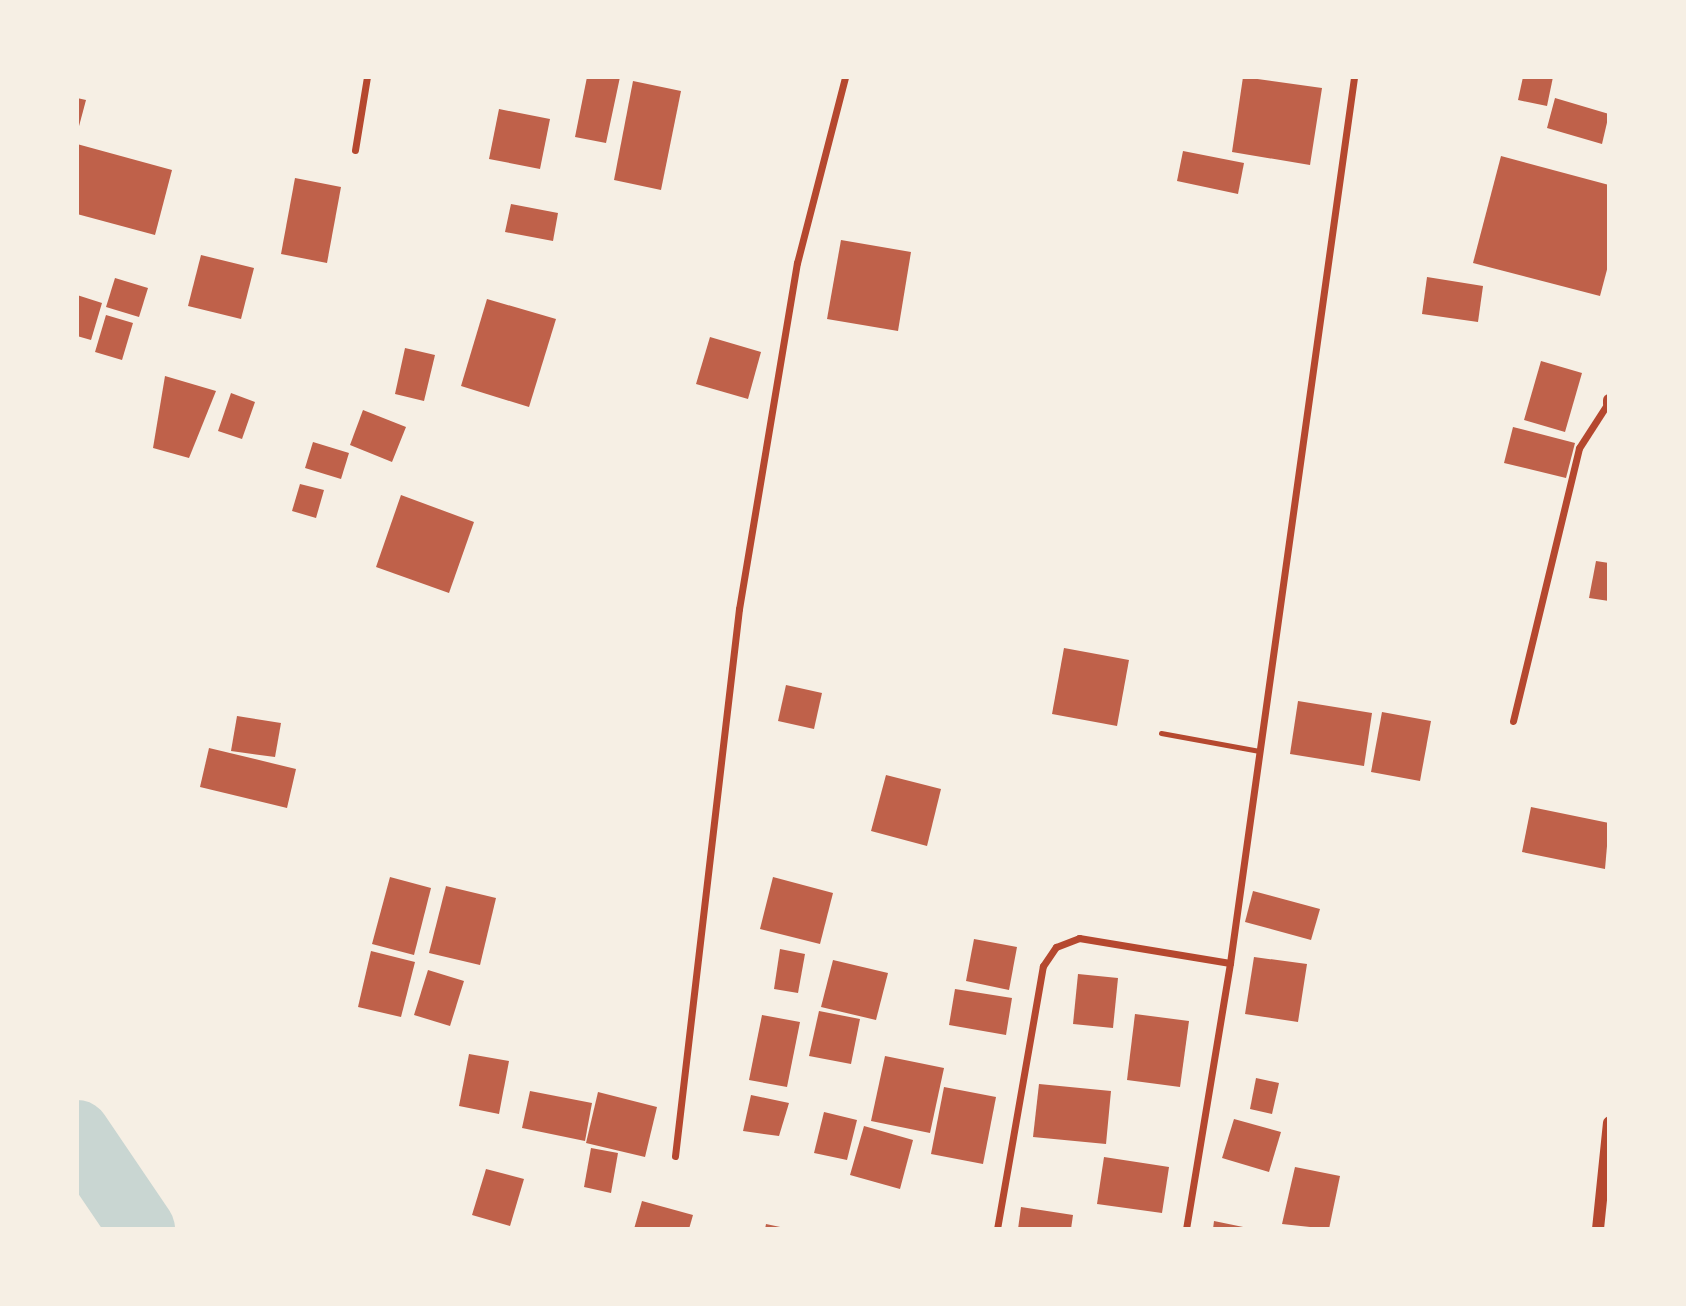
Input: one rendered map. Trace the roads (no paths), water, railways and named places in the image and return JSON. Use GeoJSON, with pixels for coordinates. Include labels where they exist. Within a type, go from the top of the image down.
{"type":"FeatureCollection","features":[{"type":"Feature","properties":{"kind":"street"},"geometry":{"type":"LineString","coordinates":[[355,150],[367,77]]}},
{"type":"Feature","properties":{"kind":"street"},"geometry":{"type":"LineString","coordinates":[[675,1156],[739,610],[797,263],[845,77]]}},
{"type":"Feature","properties":{"kind":"street"},"geometry":{"type":"LineString","coordinates":[[1186,1229],[1230,963],[1354,77]]}},
{"type":"Feature","properties":{"kind":"street"},"geometry":{"type":"LineString","coordinates":[[1513,721],[1579,448],[1609,402]]}},
{"type":"Feature","properties":{"kind":"street"},"geometry":{"type":"LineString","coordinates":[[997,1229],[1043,966],[1056,947],[1079,938],[1230,963]]}},
{"type":"Feature","properties":{"kind":"street"},"geometry":{"type":"LineString","coordinates":[[1598,1229],[1609,1123]]}},
{"type":"Feature","properties":{"kind":"lane"},"geometry":{"type":"LineString","coordinates":[[1161,733],[1259,751]]}},
{"type":"Feature","properties":{"kind":"waterway"},"geometry":{"type":"LineString","coordinates":[[77,1133],[142,1229]]}}]}
